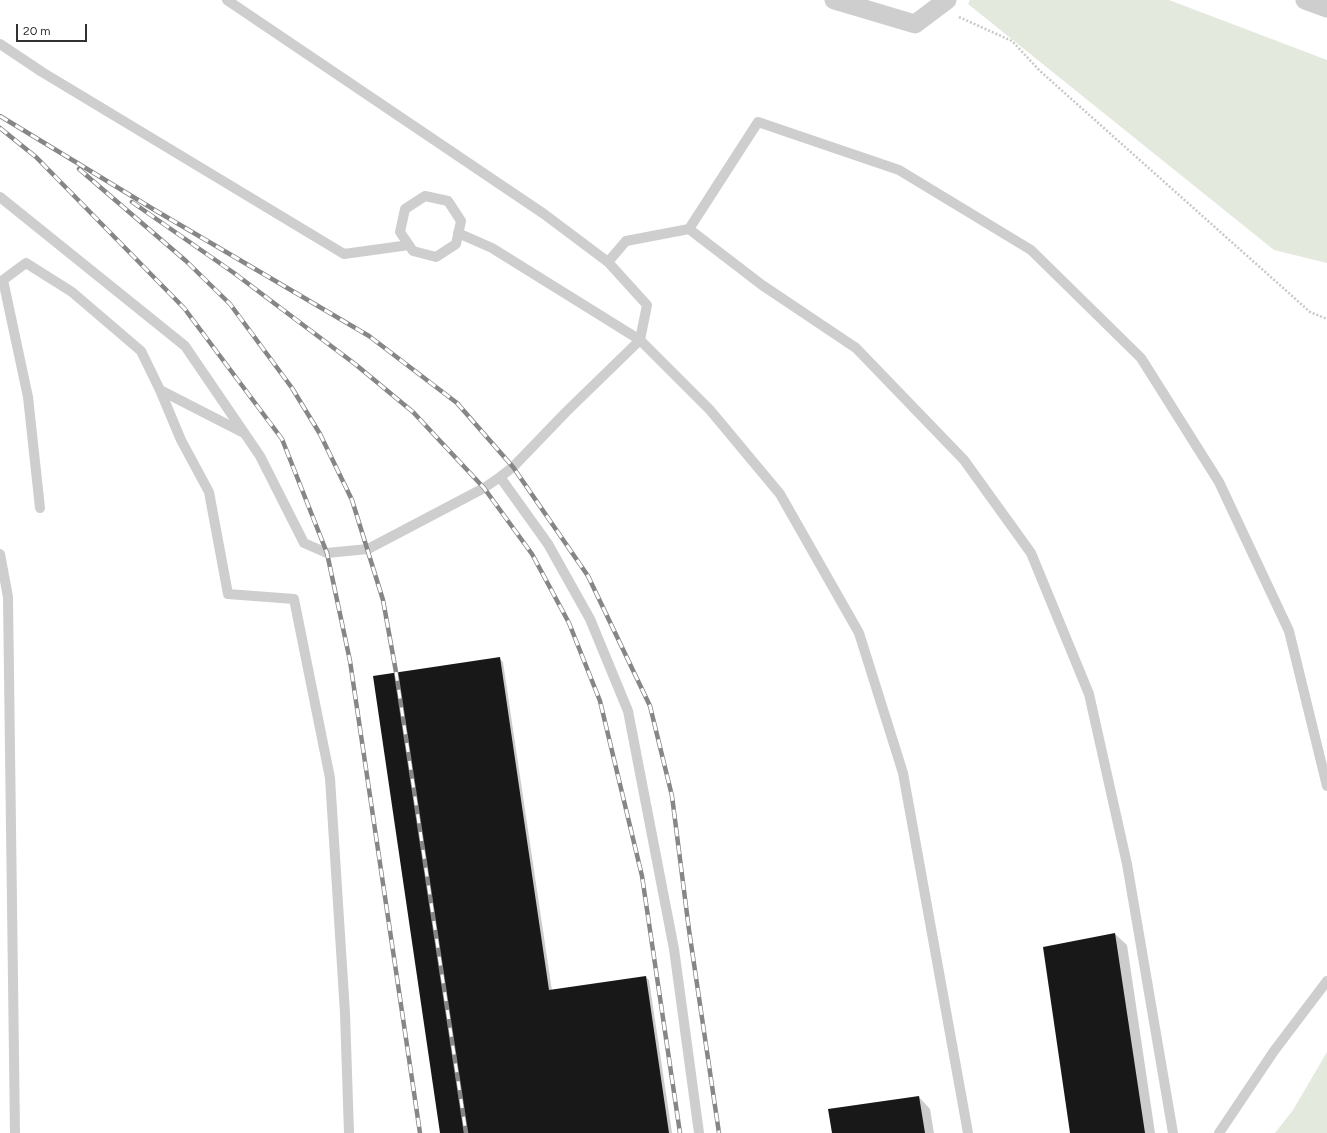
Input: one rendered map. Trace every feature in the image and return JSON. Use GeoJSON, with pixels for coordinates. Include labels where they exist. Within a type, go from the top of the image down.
{"type":"FeatureCollection","features":[{"type":"Feature","properties":{"kind":"street"},"geometry":{"type":"LineString","coordinates":[[834,0],[914,24],[942,4]]}},
{"type":"Feature","properties":{"kind":"street"},"geometry":{"type":"LineString","coordinates":[[1305,0],[1327,8]]}},
{"type":"Feature","properties":{"kind":"lane"},"geometry":{"type":"LineString","coordinates":[[0,197],[186,346],[260,456],[304,543],[327,553],[368,549],[484,488],[513,467],[566,412],[640,340],[647,305],[608,262],[544,214],[227,0]]}},
{"type":"Feature","properties":{"kind":"lane"},"geometry":{"type":"LineString","coordinates":[[0,44],[49,76],[344,254],[409,245]]}},
{"type":"Feature","properties":{"kind":"lane"},"geometry":{"type":"LineString","coordinates":[[608,262],[626,241],[689,229],[758,122],[899,170],[1031,250],[1141,358],[1219,482],[1289,631],[1327,786]]}},
{"type":"Feature","properties":{"kind":"lane"},"geometry":{"type":"LineString","coordinates":[[425,196],[448,201],[461,220],[456,244],[436,256],[413,251],[409,245],[400,232],[405,209],[425,196]]}},
{"type":"Feature","properties":{"kind":"lane"},"geometry":{"type":"LineString","coordinates":[[689,229],[762,285],[856,348],[964,460],[1031,553],[1089,694],[1128,864],[1173,1133]]}},
{"type":"Feature","properties":{"kind":"lane"},"geometry":{"type":"LineString","coordinates":[[458,233],[492,248],[640,340],[710,410],[780,494],[859,633],[903,773],[968,1133]]}},
{"type":"Feature","properties":{"kind":"lane"},"geometry":{"type":"LineString","coordinates":[[40,508],[28,397],[3,280],[26,263],[72,292],[141,351],[160,390],[181,440],[209,492],[228,594],[294,600],[330,778],[345,1012],[350,1133]]}},
{"type":"Feature","properties":{"kind":"lane"},"geometry":{"type":"LineString","coordinates":[[160,390],[245,434]]}},
{"type":"Feature","properties":{"kind":"lane"},"geometry":{"type":"LineString","coordinates":[[500,477],[548,544],[590,619],[628,711],[674,948],[700,1133]]}},
{"type":"Feature","properties":{"kind":"lane"},"geometry":{"type":"LineString","coordinates":[[0,554],[8,597],[15,1133]]}},
{"type":"Feature","properties":{"kind":"lane"},"geometry":{"type":"LineString","coordinates":[[1220,1133],[1274,1051],[1327,981]]}},
{"type":"Feature","properties":{"kind":"path"},"geometry":{"type":"LineString","coordinates":[[942,4],[1012,41],[1040,71],[1310,312],[1327,319]]}},
{"type":"Feature","properties":{"kind":"shaded area"},"geometry":{"type":"Polygon","coordinates":[[[970,0],[1169,0],[1327,60],[1327,263],[1274,250],[968,4],[970,0]]]}},
{"type":"Feature","properties":{"kind":"shaded area"},"geometry":{"type":"Polygon","coordinates":[[[1327,1052],[1327,1133],[1275,1133],[1293,1110],[1327,1052]]]}},
{"type":"Feature","properties":{"kind":"building"},"geometry":{"type":"Polygon","coordinates":[[[500,657],[549,990],[646,976],[669,1133],[440,1133],[373,676],[500,657]]]}},
{"type":"Feature","properties":{"kind":"building"},"geometry":{"type":"Polygon","coordinates":[[[1115,933],[1145,1133],[1070,1133],[1043,947],[1115,933]]]}},
{"type":"Feature","properties":{"kind":"building"},"geometry":{"type":"Polygon","coordinates":[[[919,1096],[925,1133],[832,1133],[828,1109],[919,1096]]]}},
{"type":"Feature","properties":{"kind":"railway"},"geometry":{"type":"LineString","coordinates":[[0,116],[153,209],[369,336],[457,403],[513,467],[588,576],[650,706],[672,796],[689,930],[719,1133]]}},
{"type":"Feature","properties":{"kind":"railway"},"geometry":{"type":"LineString","coordinates":[[0,128],[36,157],[184,308],[282,439],[327,553],[350,661],[420,1133]]}},
{"type":"Feature","properties":{"kind":"railway"},"geometry":{"type":"LineString","coordinates":[[79,169],[186,261],[230,304],[292,388],[320,434],[352,500],[383,600],[396,672],[466,1133]]}},
{"type":"Feature","properties":{"kind":"railway"},"geometry":{"type":"LineString","coordinates":[[132,202],[234,273],[355,364],[413,412],[484,488],[532,554],[569,623],[600,701],[642,876],[680,1133]]}}]}
